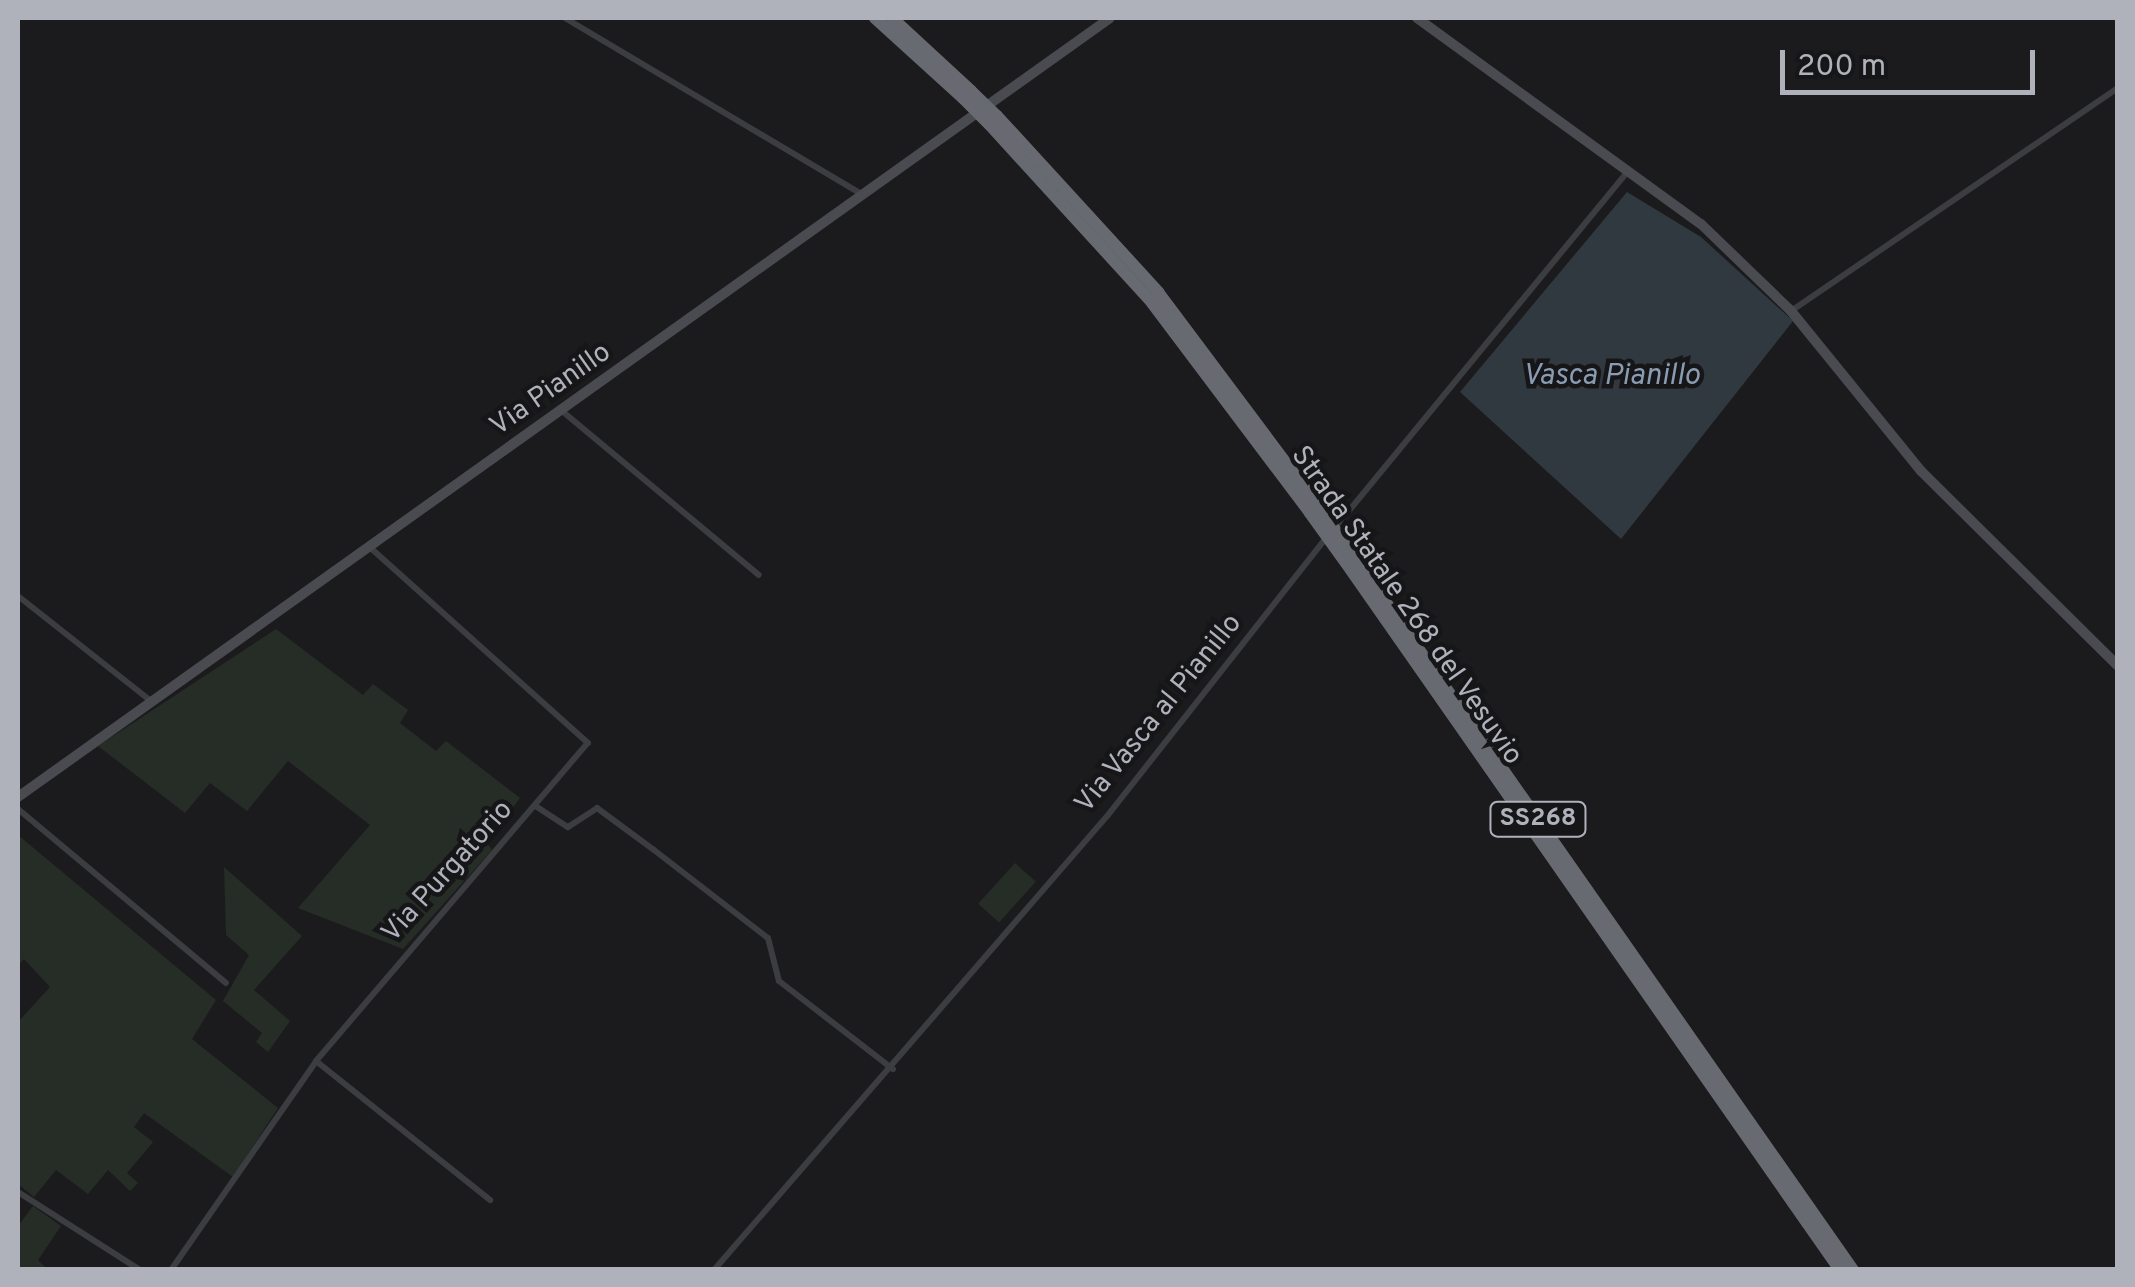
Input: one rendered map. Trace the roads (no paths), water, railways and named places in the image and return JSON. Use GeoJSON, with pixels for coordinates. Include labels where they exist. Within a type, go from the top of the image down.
{"type":"FeatureCollection","features":[{"type":"Feature","properties":{"kind":"highway","name":"Strada Statale 268 del Vesuvio"},"geometry":{"type":"LineString","coordinates":[[875,18],[967,95]]}},
{"type":"Feature","properties":{"kind":"highway","name":"Strada Statale 268 del Vesuvio"},"geometry":{"type":"LineString","coordinates":[[892,18],[1158,292],[1712,1078],[1840,1270]]}},
{"type":"Feature","properties":{"kind":"highway","name":"Strada Statale 268 del Vesuvio"},"geometry":{"type":"LineString","coordinates":[[1723,1094],[1853,1270]]}},
{"type":"Feature","properties":{"kind":"street"},"geometry":{"type":"LineString","coordinates":[[565,18],[862,194]]}},
{"type":"Feature","properties":{"kind":"street","name":"Via Pianillo"},"geometry":{"type":"LineString","coordinates":[[18,798],[1110,18]]}},
{"type":"Feature","properties":{"kind":"street"},"geometry":{"type":"LineString","coordinates":[[1417,18],[1625,174],[1701,224],[1790,311],[1920,471],[2118,666]]}},
{"type":"Feature","properties":{"kind":"street"},"geometry":{"type":"LineString","coordinates":[[1790,311],[2118,88]]}},
{"type":"Feature","properties":{"kind":"street","name":"Via Vasca al Pianillo"},"geometry":{"type":"LineString","coordinates":[[714,1270],[893,1069],[1625,174]]}},
{"type":"Feature","properties":{"kind":"street"},"geometry":{"type":"LineString","coordinates":[[562,412],[759,575]]}},
{"type":"Feature","properties":{"kind":"street","name":"Via Purgatorio"},"geometry":{"type":"LineString","coordinates":[[170,1270],[316,1061],[585,752],[584,731],[370,548]]}},
{"type":"Feature","properties":{"kind":"street"},"geometry":{"type":"LineString","coordinates":[[18,596],[152,702]]}},
{"type":"Feature","properties":{"kind":"street"},"geometry":{"type":"LineString","coordinates":[[537,807],[568,827],[597,808],[768,938],[780,981],[893,1069]]}},
{"type":"Feature","properties":{"kind":"street"},"geometry":{"type":"LineString","coordinates":[[18,808],[226,984]]}},
{"type":"Feature","properties":{"kind":"street"},"geometry":{"type":"LineString","coordinates":[[316,1061],[490,1200]]}},
{"type":"Feature","properties":{"kind":"street"},"geometry":{"type":"LineString","coordinates":[[18,1192],[140,1270]]}},
{"type":"Feature","properties":{"kind":"water","name":"Vasca Pianillo"},"geometry":{"type":"Polygon","coordinates":[[[1627,192],[1701,237],[1793,321],[1621,539],[1460,392],[1627,192]]]}}]}
